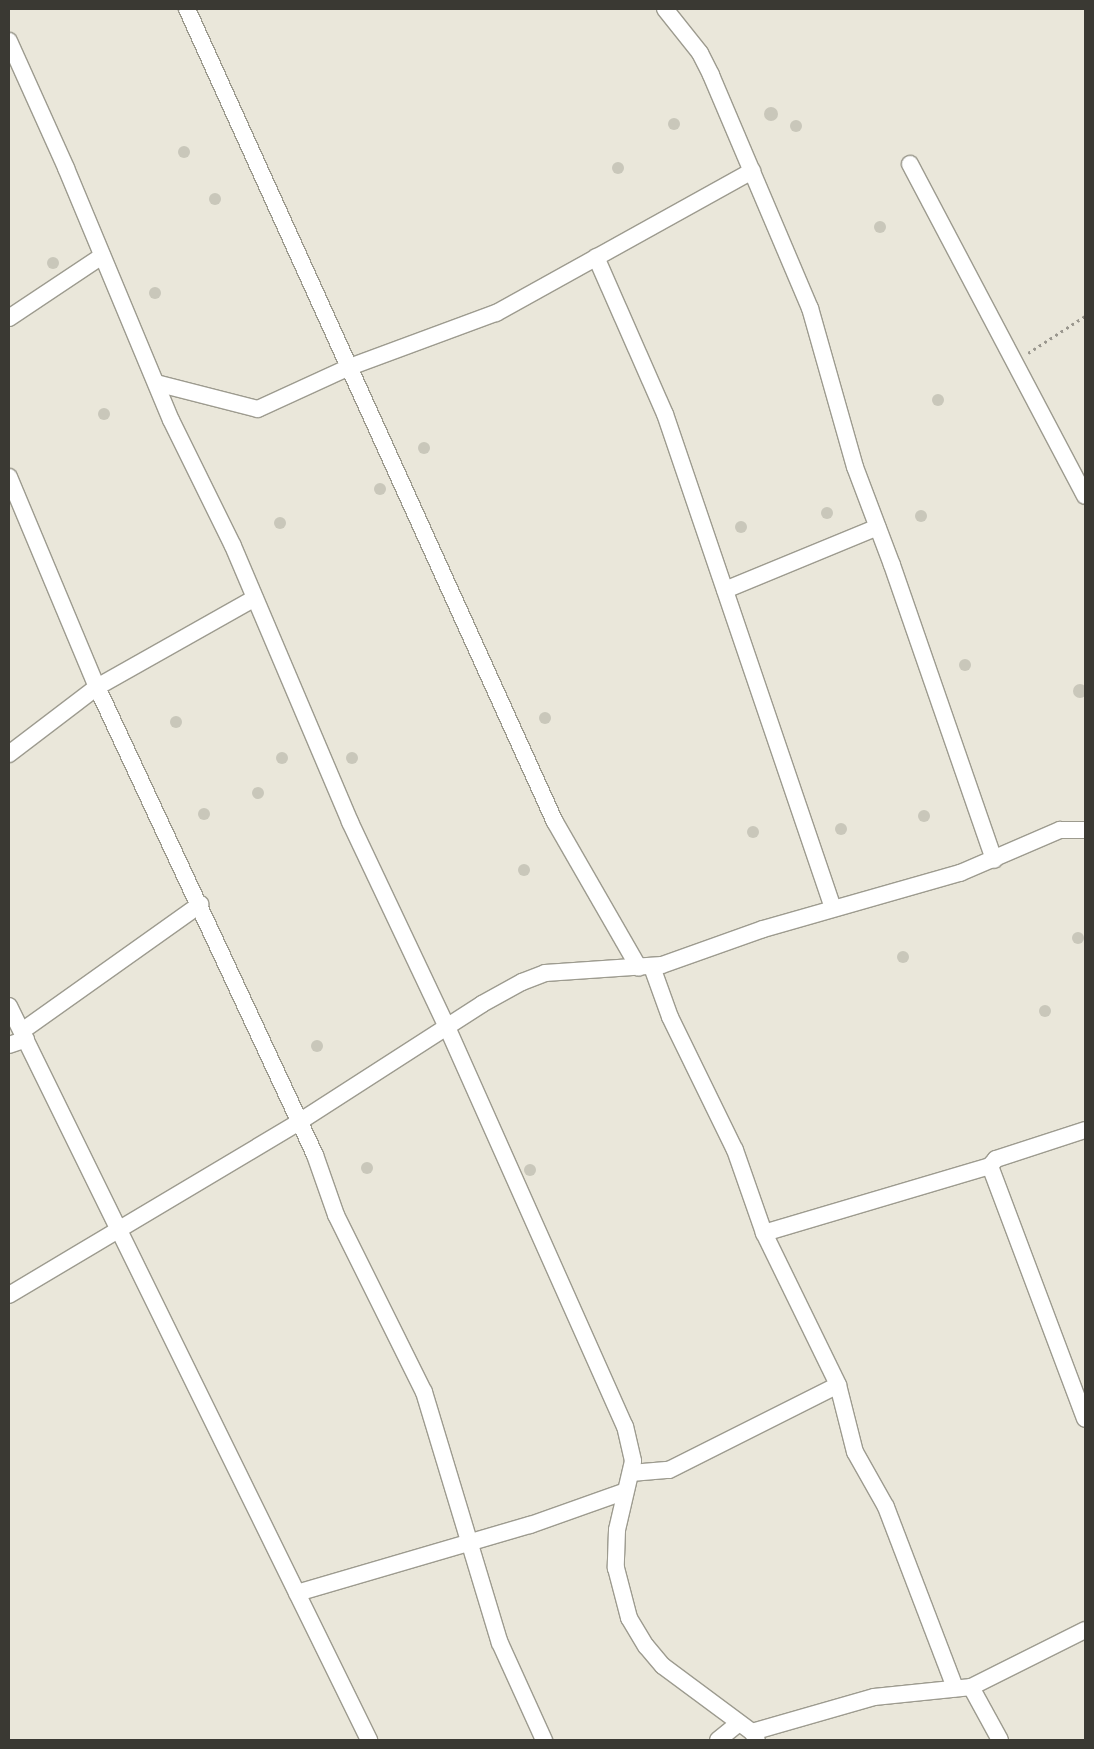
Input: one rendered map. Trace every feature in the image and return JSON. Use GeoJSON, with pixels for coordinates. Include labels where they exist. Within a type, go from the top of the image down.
{"type":"FeatureCollection","features":[{"type":"Feature","properties":{"kind":"street"},"geometry":{"type":"LineString","coordinates":[[188,9],[347,368],[555,822],[646,968],[735,1150],[764,1233],[838,1384],[855,1452],[886,1507],[955,1688]]}},
{"type":"Feature","properties":{"kind":"street"},"geometry":{"type":"LineString","coordinates":[[665,9],[700,53],[810,308],[829,368],[840,422],[994,860]]}},
{"type":"Feature","properties":{"kind":"street"},"geometry":{"type":"LineString","coordinates":[[9,41],[156,382],[255,598],[350,822],[447,1027],[625,1426],[632,1446],[631,1473],[624,1492],[616,1568],[629,1618],[646,1646],[663,1666],[749,1732]]}},
{"type":"Feature","properties":{"kind":"street"},"geometry":{"type":"LineString","coordinates":[[910,164],[1085,496]]}},
{"type":"Feature","properties":{"kind":"street"},"geometry":{"type":"LineString","coordinates":[[156,382],[258,409],[347,368],[496,312],[752,170]]}},
{"type":"Feature","properties":{"kind":"street"},"geometry":{"type":"LineString","coordinates":[[9,318],[102,256]]}},
{"type":"Feature","properties":{"kind":"street"},"geometry":{"type":"LineString","coordinates":[[596,256],[665,414],[833,908]]}},
{"type":"Feature","properties":{"kind":"street"},"geometry":{"type":"LineString","coordinates":[[9,478],[97,687],[200,904],[322,1171],[346,1237],[424,1392],[500,1643],[544,1740]]}},
{"type":"Feature","properties":{"kind":"street"},"geometry":{"type":"LineString","coordinates":[[725,590],[878,527]]}},
{"type":"Feature","properties":{"kind":"street"},"geometry":{"type":"LineString","coordinates":[[9,754],[97,687],[255,598]]}},
{"type":"Feature","properties":{"kind":"street"},"geometry":{"type":"LineString","coordinates":[[9,1294],[299,1122],[503,992],[545,974],[646,968],[833,908],[920,885],[994,860],[1060,830],[1085,830]]}},
{"type":"Feature","properties":{"kind":"street"},"geometry":{"type":"LineString","coordinates":[[9,1045],[200,904]]}},
{"type":"Feature","properties":{"kind":"street"},"geometry":{"type":"LineString","coordinates":[[9,1006],[120,1228],[369,1740]]}},
{"type":"Feature","properties":{"kind":"street"},"geometry":{"type":"LineString","coordinates":[[764,1233],[990,1166],[996,1159],[1085,1130]]}},
{"type":"Feature","properties":{"kind":"street"},"geometry":{"type":"LineString","coordinates":[[990,1166],[1085,1418]]}},
{"type":"Feature","properties":{"kind":"street"},"geometry":{"type":"LineString","coordinates":[[631,1473],[669,1470],[838,1384]]}},
{"type":"Feature","properties":{"kind":"street"},"geometry":{"type":"LineString","coordinates":[[297,1593],[470,1540],[530,1525],[624,1492]]}},
{"type":"Feature","properties":{"kind":"street"},"geometry":{"type":"LineString","coordinates":[[718,1740],[874,1697],[971,1686],[1085,1630]]}},
{"type":"Feature","properties":{"kind":"street"},"geometry":{"type":"LineString","coordinates":[[971,1686],[1000,1740]]}},
{"type":"Feature","properties":{"kind":"path"},"geometry":{"type":"LineString","coordinates":[[1015,362],[1085,316]]}},
{"type":"Feature","properties":{"kind":"building"},"geometry":{"type":"Polygon","coordinates":[[[771,107],[776,109],[778,114],[776,119],[771,121],[766,119],[764,114],[766,109],[771,107]]]}},
{"type":"Feature","properties":{"kind":"building"},"geometry":{"type":"Polygon","coordinates":[[[676,118],[679,119],[679,129],[672,130],[669,129],[668,122],[669,119],[676,118]]]}},
{"type":"Feature","properties":{"kind":"building"},"geometry":{"type":"Polygon","coordinates":[[[798,120],[801,121],[801,131],[794,132],[791,131],[790,124],[791,121],[798,120]]]}},
{"type":"Feature","properties":{"kind":"building"},"geometry":{"type":"Polygon","coordinates":[[[186,146],[189,147],[189,157],[182,158],[179,157],[178,150],[179,147],[186,146]]]}},
{"type":"Feature","properties":{"kind":"building"},"geometry":{"type":"Polygon","coordinates":[[[620,162],[623,163],[623,173],[616,174],[613,173],[612,166],[613,163],[620,162]]]}},
{"type":"Feature","properties":{"kind":"building"},"geometry":{"type":"Polygon","coordinates":[[[217,193],[220,194],[220,204],[213,205],[210,204],[209,197],[210,194],[217,193]]]}},
{"type":"Feature","properties":{"kind":"building"},"geometry":{"type":"Polygon","coordinates":[[[882,221],[885,222],[885,232],[878,233],[875,232],[874,225],[875,222],[882,221]]]}},
{"type":"Feature","properties":{"kind":"building"},"geometry":{"type":"Polygon","coordinates":[[[51,257],[55,257],[59,263],[55,269],[51,269],[47,265],[47,261],[51,257]]]}},
{"type":"Feature","properties":{"kind":"building"},"geometry":{"type":"Polygon","coordinates":[[[157,287],[160,288],[160,298],[153,299],[150,298],[149,291],[150,288],[157,287]]]}},
{"type":"Feature","properties":{"kind":"building"},"geometry":{"type":"Polygon","coordinates":[[[940,394],[943,395],[943,405],[936,406],[933,405],[932,398],[933,395],[940,394]]]}},
{"type":"Feature","properties":{"kind":"building"},"geometry":{"type":"Polygon","coordinates":[[[102,408],[106,408],[110,414],[106,420],[102,420],[98,416],[98,412],[102,408]]]}},
{"type":"Feature","properties":{"kind":"building"},"geometry":{"type":"Polygon","coordinates":[[[422,442],[426,442],[430,448],[426,454],[422,454],[418,450],[418,446],[422,442]]]}},
{"type":"Feature","properties":{"kind":"building"},"geometry":{"type":"Polygon","coordinates":[[[382,483],[385,484],[385,494],[378,495],[375,494],[374,487],[375,484],[382,483]]]}},
{"type":"Feature","properties":{"kind":"building"},"geometry":{"type":"Polygon","coordinates":[[[829,507],[832,508],[832,518],[825,519],[822,518],[821,511],[822,508],[829,507]]]}},
{"type":"Feature","properties":{"kind":"building"},"geometry":{"type":"Polygon","coordinates":[[[923,510],[926,511],[926,521],[919,522],[916,521],[915,514],[916,511],[923,510]]]}},
{"type":"Feature","properties":{"kind":"building"},"geometry":{"type":"Polygon","coordinates":[[[282,517],[285,518],[285,528],[278,529],[275,528],[274,521],[275,518],[282,517]]]}},
{"type":"Feature","properties":{"kind":"building"},"geometry":{"type":"Polygon","coordinates":[[[743,521],[746,522],[746,532],[739,533],[736,532],[735,525],[736,522],[743,521]]]}},
{"type":"Feature","properties":{"kind":"building"},"geometry":{"type":"Polygon","coordinates":[[[967,659],[970,660],[970,670],[963,671],[960,670],[959,663],[960,660],[967,659]]]}},
{"type":"Feature","properties":{"kind":"building"},"geometry":{"type":"Polygon","coordinates":[[[1080,684],[1085,686],[1087,691],[1085,696],[1080,698],[1075,696],[1073,691],[1075,686],[1080,684]]]}},
{"type":"Feature","properties":{"kind":"building"},"geometry":{"type":"Polygon","coordinates":[[[547,712],[550,713],[550,723],[543,724],[540,723],[539,716],[540,713],[547,712]]]}},
{"type":"Feature","properties":{"kind":"building"},"geometry":{"type":"Polygon","coordinates":[[[178,716],[181,717],[181,727],[174,728],[171,727],[170,720],[171,717],[178,716]]]}},
{"type":"Feature","properties":{"kind":"building"},"geometry":{"type":"Polygon","coordinates":[[[280,752],[284,752],[288,758],[284,764],[280,764],[276,760],[276,756],[280,752]]]}},
{"type":"Feature","properties":{"kind":"building"},"geometry":{"type":"Polygon","coordinates":[[[354,752],[357,753],[357,763],[350,764],[347,763],[346,756],[347,753],[354,752]]]}},
{"type":"Feature","properties":{"kind":"building"},"geometry":{"type":"Polygon","coordinates":[[[260,787],[263,788],[263,798],[256,799],[253,798],[252,791],[253,788],[260,787]]]}},
{"type":"Feature","properties":{"kind":"building"},"geometry":{"type":"Polygon","coordinates":[[[206,808],[209,809],[209,819],[202,820],[199,819],[198,812],[199,809],[206,808]]]}},
{"type":"Feature","properties":{"kind":"building"},"geometry":{"type":"Polygon","coordinates":[[[926,810],[929,811],[929,821],[922,822],[919,821],[918,814],[919,811],[926,810]]]}},
{"type":"Feature","properties":{"kind":"building"},"geometry":{"type":"Polygon","coordinates":[[[843,823],[846,824],[846,834],[839,835],[836,834],[835,827],[836,824],[843,823]]]}},
{"type":"Feature","properties":{"kind":"building"},"geometry":{"type":"Polygon","coordinates":[[[755,826],[758,827],[758,837],[751,838],[748,837],[747,830],[748,827],[755,826]]]}},
{"type":"Feature","properties":{"kind":"building"},"geometry":{"type":"Polygon","coordinates":[[[526,864],[529,865],[529,875],[522,876],[519,875],[518,868],[519,865],[526,864]]]}},
{"type":"Feature","properties":{"kind":"building"},"geometry":{"type":"Polygon","coordinates":[[[1080,932],[1083,933],[1083,943],[1076,944],[1073,943],[1072,936],[1073,933],[1080,932]]]}},
{"type":"Feature","properties":{"kind":"building"},"geometry":{"type":"Polygon","coordinates":[[[905,951],[908,952],[908,962],[901,963],[898,962],[897,955],[898,952],[905,951]]]}},
{"type":"Feature","properties":{"kind":"building"},"geometry":{"type":"Polygon","coordinates":[[[1047,1005],[1050,1006],[1050,1016],[1043,1017],[1040,1016],[1039,1009],[1040,1006],[1047,1005]]]}},
{"type":"Feature","properties":{"kind":"building"},"geometry":{"type":"Polygon","coordinates":[[[319,1040],[322,1041],[322,1051],[315,1052],[312,1051],[311,1044],[312,1041],[319,1040]]]}},
{"type":"Feature","properties":{"kind":"building"},"geometry":{"type":"Polygon","coordinates":[[[369,1162],[372,1163],[372,1173],[365,1174],[362,1173],[361,1166],[362,1163],[369,1162]]]}},
{"type":"Feature","properties":{"kind":"building"},"geometry":{"type":"Polygon","coordinates":[[[532,1164],[535,1165],[535,1175],[528,1176],[525,1175],[524,1168],[525,1165],[532,1164]]]}}]}
